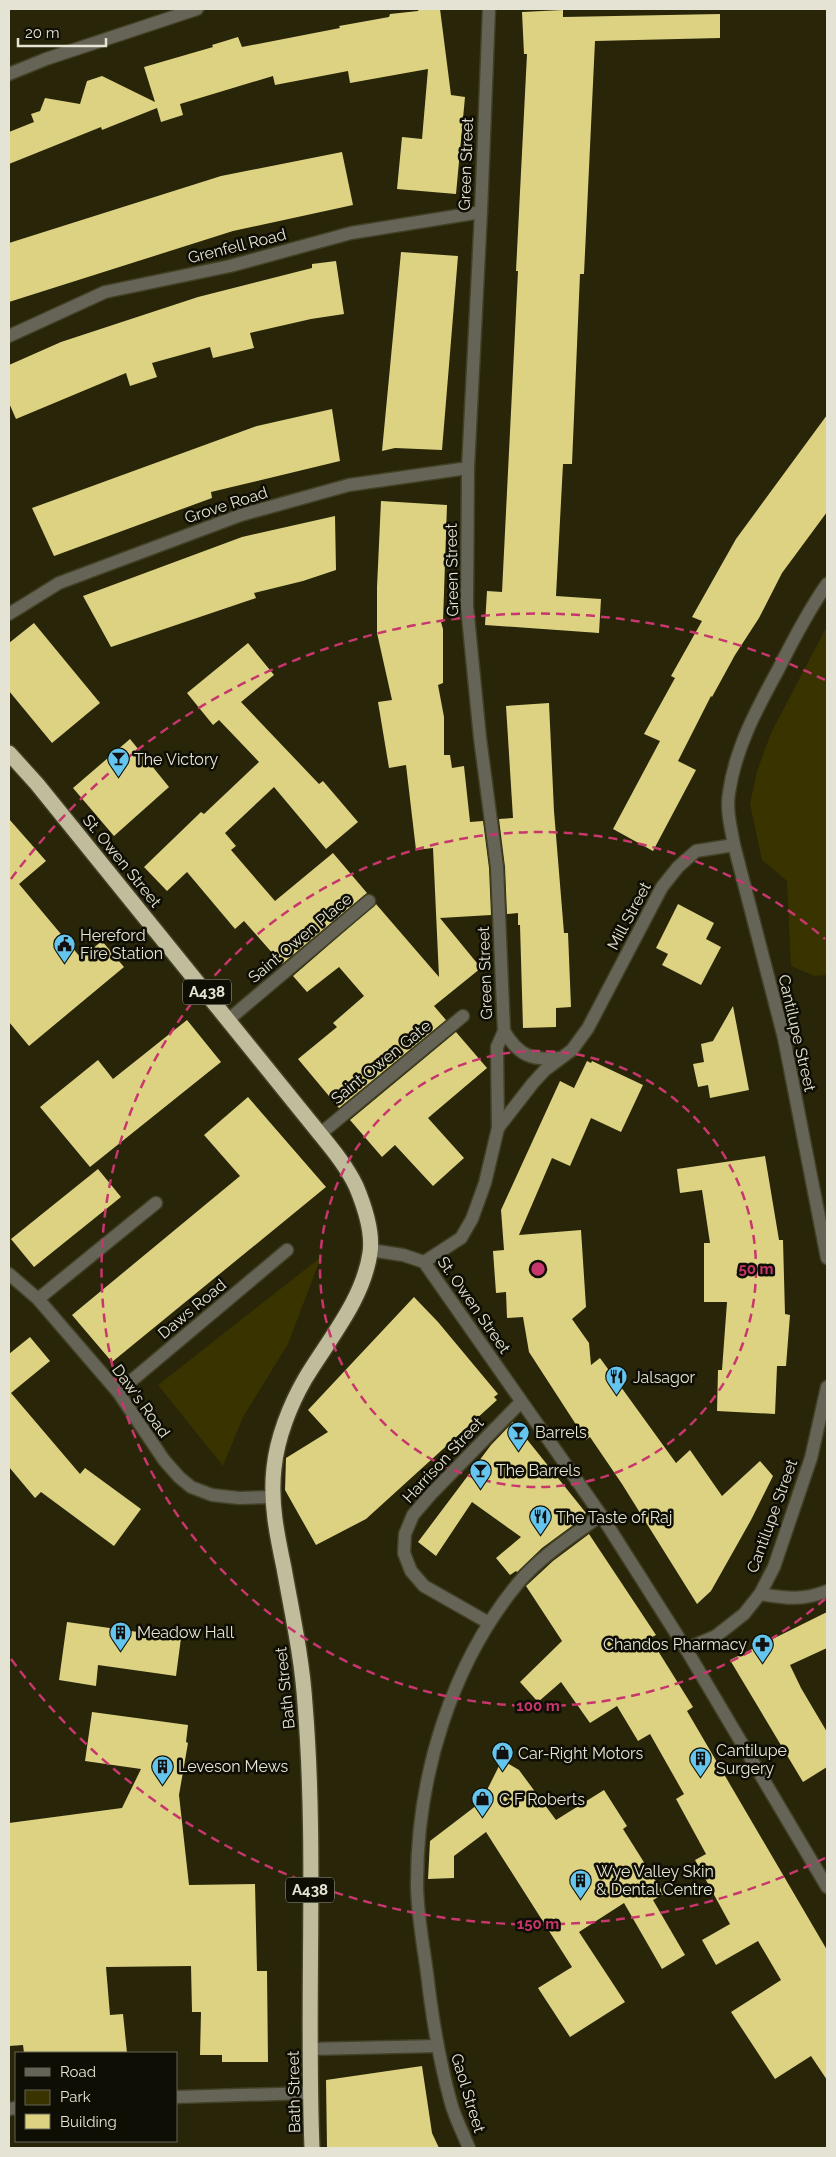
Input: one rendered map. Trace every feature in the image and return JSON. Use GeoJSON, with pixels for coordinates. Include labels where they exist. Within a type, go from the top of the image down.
{"type":"FeatureCollection","features":[{"type":"Feature","properties":{"kind":"highway","name":"St. Owen Street"},"geometry":{"type":"LineString","coordinates":[[9,753],[37,784],[344,1165],[356,1186],[366,1220],[370,1250]]}},
{"type":"Feature","properties":{"kind":"highway","name":"Bath Street"},"geometry":{"type":"LineString","coordinates":[[312,2148],[310,2093],[310,1778],[305,1702],[296,1633],[272,1497],[274,1466],[281,1436],[291,1409],[304,1382],[353,1303],[364,1280],[370,1250]]}},
{"type":"Feature","properties":{"kind":"street"},"geometry":{"type":"LineString","coordinates":[[9,74],[46,58],[197,9]]}},
{"type":"Feature","properties":{"kind":"street","name":"Green Street"},"geometry":{"type":"LineString","coordinates":[[489,9],[468,468],[468,606],[480,738],[497,868],[504,1031],[497,1047],[498,1128]]}},
{"type":"Feature","properties":{"kind":"street","name":"Grenfell Road"},"geometry":{"type":"LineString","coordinates":[[9,336],[106,292],[230,266],[351,233],[481,212]]}},
{"type":"Feature","properties":{"kind":"street","name":"Grove Road"},"geometry":{"type":"LineString","coordinates":[[9,614],[59,583],[241,515],[350,485],[468,468]]}},
{"type":"Feature","properties":{"kind":"street"},"geometry":{"type":"LineString","coordinates":[[734,845],[729,818],[728,794],[735,764],[750,724],[810,609],[827,584]]}},
{"type":"Feature","properties":{"kind":"street","name":"Mill Street"},"geometry":{"type":"LineString","coordinates":[[424,1262],[461,1238],[472,1219],[485,1183],[498,1128],[533,1083],[545,1070],[572,1050],[588,1028],[662,887],[678,867],[696,851],[734,845]]}},
{"type":"Feature","properties":{"kind":"street","name":"Cantilupe Street"},"geometry":{"type":"LineString","coordinates":[[734,845],[784,1038],[827,1258]]}},
{"type":"Feature","properties":{"kind":"street","name":"Saint Owen Place"},"geometry":{"type":"LineString","coordinates":[[228,1020],[369,901]]}},
{"type":"Feature","properties":{"kind":"street","name":"Saint Owen Gate"},"geometry":{"type":"LineString","coordinates":[[320,1134],[462,1016]]}},
{"type":"Feature","properties":{"kind":"street"},"geometry":{"type":"LineString","coordinates":[[504,1031],[510,1041],[525,1054],[540,1060],[561,1058]]}},
{"type":"Feature","properties":{"kind":"street"},"geometry":{"type":"LineString","coordinates":[[38,1299],[156,1203]]}},
{"type":"Feature","properties":{"kind":"street","name":"Daws Road"},"geometry":{"type":"LineString","coordinates":[[118,1392],[286,1250]]}},
{"type":"Feature","properties":{"kind":"street","name":"St. Owen Street"},"geometry":{"type":"LineString","coordinates":[[370,1250],[402,1255],[424,1262],[601,1515],[686,1649],[827,1887]]}},
{"type":"Feature","properties":{"kind":"street","name":"Daw's Road"},"geometry":{"type":"LineString","coordinates":[[9,1274],[38,1299],[118,1392],[164,1460],[178,1477],[191,1487],[212,1495],[239,1498],[272,1497]]}},
{"type":"Feature","properties":{"kind":"street","name":"Cantilupe Street"},"geometry":{"type":"LineString","coordinates":[[686,1649],[716,1636],[744,1614],[760,1594],[774,1567],[811,1458],[827,1387]]}},
{"type":"Feature","properties":{"kind":"street","name":"Harrison Street"},"geometry":{"type":"LineString","coordinates":[[489,1623],[424,1586],[411,1571],[404,1553],[405,1534],[413,1515],[419,1508],[521,1402]]}},
{"type":"Feature","properties":{"kind":"street","name":"Gaol Street"},"geometry":{"type":"LineString","coordinates":[[469,2148],[451,2104],[437,2046],[417,1884],[418,1846],[428,1771],[448,1709],[469,1659],[489,1623],[515,1587],[540,1561],[601,1515]]}},
{"type":"Feature","properties":{"kind":"street"},"geometry":{"type":"LineString","coordinates":[[760,1594],[796,1599],[813,1596],[827,1590]]}},
{"type":"Feature","properties":{"kind":"street"},"geometry":{"type":"LineString","coordinates":[[310,2050],[437,2046]]}},
{"type":"Feature","properties":{"kind":"street"},"geometry":{"type":"LineString","coordinates":[[178,2097],[310,2093]]}},
{"type":"Feature","properties":{"kind":"green space"},"geometry":{"type":"Polygon","coordinates":[[[827,626],[827,975],[814,976],[791,966],[787,881],[762,860],[750,804],[757,771],[771,733],[827,626]]]}},
{"type":"Feature","properties":{"kind":"green space"},"geometry":{"type":"Polygon","coordinates":[[[321,1257],[288,1344],[243,1417],[223,1466],[158,1385],[321,1257]]]}},
{"type":"Feature","properties":{"kind":"building"},"geometry":{"type":"Polygon","coordinates":[[[419,9],[440,9],[451,95],[465,97],[456,194],[397,189],[402,137],[422,139],[428,69],[350,83],[348,71],[275,85],[273,76],[180,104],[183,115],[161,122],[157,108],[102,130],[101,127],[9,164],[9,132],[34,122],[31,114],[40,111],[45,98],[80,104],[87,81],[102,76],[155,102],[144,67],[213,47],[212,45],[238,37],[242,47],[340,28],[339,26],[389,17],[390,14],[418,11],[419,9]]]}},
{"type":"Feature","properties":{"kind":"building"},"geometry":{"type":"Polygon","coordinates":[[[563,10],[563,17],[720,14],[720,38],[595,41],[584,274],[580,274],[572,464],[563,464],[556,596],[601,599],[599,633],[485,625],[487,591],[502,592],[527,54],[524,54],[522,12],[563,10]]]}},
{"type":"Feature","properties":{"kind":"building"},"geometry":{"type":"Polygon","coordinates":[[[342,152],[353,205],[233,231],[9,302],[9,243],[221,176],[342,152]]]}},
{"type":"Feature","properties":{"kind":"building"},"geometry":{"type":"Polygon","coordinates":[[[401,252],[458,256],[442,450],[395,448],[382,451],[401,252]]]}},
{"type":"Feature","properties":{"kind":"building"},"geometry":{"type":"Polygon","coordinates":[[[336,261],[344,314],[311,319],[250,333],[254,348],[213,358],[210,347],[152,363],[157,377],[130,386],[126,373],[16,419],[9,403],[9,365],[61,342],[198,297],[312,268],[312,264],[336,261]]]}},
{"type":"Feature","properties":{"kind":"building"},"geometry":{"type":"Polygon","coordinates":[[[332,409],[340,461],[211,492],[212,498],[54,556],[32,508],[257,426],[332,409]]]}},
{"type":"Feature","properties":{"kind":"building"},"geometry":{"type":"Polygon","coordinates":[[[827,415],[827,512],[782,573],[759,618],[711,696],[678,761],[696,770],[653,851],[613,829],[660,741],[644,734],[675,678],[671,676],[702,621],[692,617],[736,539],[827,415]]]}},
{"type":"Feature","properties":{"kind":"building"},"geometry":{"type":"Polygon","coordinates":[[[381,501],[447,505],[443,622],[441,622],[443,629],[443,683],[438,685],[444,717],[444,755],[450,755],[452,768],[464,766],[470,822],[483,821],[489,868],[491,915],[440,918],[481,968],[434,1006],[446,1020],[339,1108],[298,1059],[337,1027],[333,1023],[364,996],[339,967],[307,992],[293,976],[376,904],[439,977],[433,848],[416,850],[406,765],[389,768],[378,702],[392,700],[377,633],[381,501]]]}},
{"type":"Feature","properties":{"kind":"building"},"geometry":{"type":"Polygon","coordinates":[[[335,516],[336,570],[303,581],[254,593],[256,598],[111,647],[83,596],[242,537],[335,516]]]}},
{"type":"Feature","properties":{"kind":"building"},"geometry":{"type":"Polygon","coordinates":[[[34,623],[100,703],[52,743],[9,691],[9,643],[34,623]]]}},
{"type":"Feature","properties":{"kind":"building"},"geometry":{"type":"Polygon","coordinates":[[[248,643],[274,675],[241,702],[319,784],[323,781],[358,822],[326,849],[274,787],[225,833],[236,846],[231,850],[275,901],[333,853],[367,893],[282,964],[244,921],[235,929],[187,872],[167,891],[144,867],[201,812],[204,814],[259,762],[219,720],[213,725],[187,693],[248,643]]]}},
{"type":"Feature","properties":{"kind":"building"},"geometry":{"type":"Polygon","coordinates":[[[549,703],[554,811],[564,933],[568,933],[571,1007],[556,1008],[556,1027],[523,1028],[520,925],[518,925],[518,913],[507,914],[505,867],[499,819],[513,818],[506,706],[549,703]]]}},
{"type":"Feature","properties":{"kind":"building","name":"The Victory"},"geometry":{"type":"Polygon","coordinates":[[[130,739],[169,787],[114,836],[73,788],[130,739]]]}},
{"type":"Feature","properties":{"kind":"building","name":"Hereford Fire Station"},"geometry":{"type":"Polygon","coordinates":[[[9,819],[46,861],[19,884],[81,958],[102,941],[124,967],[29,1046],[9,1022],[9,819]]]}},
{"type":"Feature","properties":{"kind":"building"},"geometry":{"type":"Polygon","coordinates":[[[678,904],[714,923],[706,939],[721,947],[701,985],[662,965],[668,954],[656,948],[678,904]]]}},
{"type":"Feature","properties":{"kind":"building"},"geometry":{"type":"Polygon","coordinates":[[[733,1006],[749,1090],[710,1098],[708,1085],[698,1087],[693,1064],[704,1062],[701,1044],[713,1041],[733,1006]]]}},
{"type":"Feature","properties":{"kind":"building"},"geometry":{"type":"Polygon","coordinates":[[[187,1020],[221,1062],[90,1167],[40,1107],[98,1060],[113,1079],[187,1020]]]}},
{"type":"Feature","properties":{"kind":"building"},"geometry":{"type":"Polygon","coordinates":[[[456,1032],[487,1068],[428,1118],[464,1158],[433,1186],[395,1145],[382,1157],[350,1120],[456,1032]]]}},
{"type":"Feature","properties":{"kind":"building"},"geometry":{"type":"Polygon","coordinates":[[[587,1061],[591,1063],[592,1061],[643,1085],[621,1132],[591,1118],[570,1166],[552,1158],[519,1235],[581,1230],[586,1307],[572,1319],[589,1343],[591,1365],[600,1358],[676,1463],[690,1450],[722,1496],[760,1461],[773,1476],[751,1520],[711,1591],[697,1604],[622,1484],[590,1437],[586,1440],[529,1352],[523,1317],[507,1318],[506,1292],[496,1293],[493,1251],[504,1250],[501,1210],[560,1081],[574,1088],[587,1061]]]}},
{"type":"Feature","properties":{"kind":"building"},"geometry":{"type":"Polygon","coordinates":[[[248,1097],[326,1187],[112,1362],[72,1315],[240,1176],[204,1135],[248,1097]]]}},
{"type":"Feature","properties":{"kind":"building"},"geometry":{"type":"Polygon","coordinates":[[[765,1156],[779,1240],[783,1240],[785,1314],[790,1315],[786,1366],[777,1366],[775,1414],[717,1411],[718,1370],[722,1370],[727,1302],[704,1302],[704,1243],[710,1243],[702,1190],[680,1193],[677,1169],[765,1156]]]}},
{"type":"Feature","properties":{"kind":"building"},"geometry":{"type":"Polygon","coordinates":[[[98,1169],[121,1197],[34,1267],[11,1239],[98,1169]]]}},
{"type":"Feature","properties":{"kind":"building"},"geometry":{"type":"Polygon","coordinates":[[[414,1297],[438,1322],[498,1394],[494,1397],[497,1400],[366,1519],[316,1545],[285,1490],[286,1458],[328,1432],[308,1410],[414,1297]]]}},
{"type":"Feature","properties":{"kind":"building"},"geometry":{"type":"Polygon","coordinates":[[[30,1337],[50,1361],[11,1393],[80,1474],[85,1468],[141,1509],[114,1546],[41,1492],[35,1498],[9,1467],[9,1354],[30,1337]]]}},
{"type":"Feature","properties":{"kind":"building","name":"The Barrels"},"geometry":{"type":"Polygon","coordinates":[[[513,1422],[586,1513],[580,1520],[542,1548],[517,1572],[510,1575],[496,1558],[521,1537],[472,1502],[436,1556],[418,1542],[491,1445],[513,1422]]]}},
{"type":"Feature","properties":{"kind":"building"},"geometry":{"type":"Polygon","coordinates":[[[589,1534],[656,1635],[650,1638],[693,1707],[687,1711],[827,1950],[827,2080],[811,2056],[775,2079],[731,2012],[781,1980],[758,1941],[716,1965],[702,1940],[730,1924],[695,1860],[706,1854],[676,1799],[684,1794],[650,1734],[638,1741],[617,1706],[590,1723],[561,1682],[538,1702],[520,1682],[562,1641],[526,1586],[553,1561],[589,1534]]]}},
{"type":"Feature","properties":{"kind":"building"},"geometry":{"type":"Polygon","coordinates":[[[827,1612],[827,1648],[790,1665],[827,1732],[827,1767],[803,1782],[730,1660],[827,1612]]]}},
{"type":"Feature","properties":{"kind":"building","name":"Meadow Hall"},"geometry":{"type":"Polygon","coordinates":[[[67,1622],[181,1638],[176,1676],[98,1665],[96,1686],[59,1680],[67,1622]]]}},
{"type":"Feature","properties":{"kind":"building"},"geometry":{"type":"Polygon","coordinates":[[[92,1712],[188,1725],[186,1742],[188,1743],[179,1795],[189,1885],[255,1884],[257,1971],[267,1971],[268,2062],[222,2062],[222,2055],[200,2055],[201,2012],[192,2012],[191,1966],[106,1967],[110,2015],[123,2014],[127,2052],[24,2052],[23,2045],[9,2046],[9,1823],[122,1808],[141,1769],[85,1761],[92,1712]]]}},
{"type":"Feature","properties":{"kind":"building","name":"Wye Valley Skin & Dental Centre"},"geometry":{"type":"Polygon","coordinates":[[[502,1760],[519,1770],[556,1820],[604,1790],[627,1826],[623,1829],[664,1894],[653,1900],[685,1955],[662,1969],[624,1903],[579,1932],[625,2002],[570,2037],[538,1988],[572,1967],[486,1832],[454,1856],[454,1878],[428,1879],[430,1841],[481,1802],[502,1760]]]}},
{"type":"Feature","properties":{"kind":"building"},"geometry":{"type":"Polygon","coordinates":[[[422,2066],[432,2133],[439,2148],[327,2148],[326,2080],[422,2066]]]}},
{"type":"Feature","properties":{"kind":"place","name":"The Victory"},"geometry":{"type":"Point","coordinates":[118,778]}},
{"type":"Feature","properties":{"kind":"place","name":"Hereford Fire Station"},"geometry":{"type":"Point","coordinates":[64,963]}},
{"type":"Feature","properties":{"kind":"place","name":"Jalsagor"},"geometry":{"type":"Point","coordinates":[617,1396]}},
{"type":"Feature","properties":{"kind":"place","name":"Barrels"},"geometry":{"type":"Point","coordinates":[519,1451]}},
{"type":"Feature","properties":{"kind":"place","name":"The Barrels"},"geometry":{"type":"Point","coordinates":[480,1489]}},
{"type":"Feature","properties":{"kind":"place","name":"The Taste of Raj"},"geometry":{"type":"Point","coordinates":[540,1536]}},
{"type":"Feature","properties":{"kind":"place","name":"Meadow Hall"},"geometry":{"type":"Point","coordinates":[121,1651]}},
{"type":"Feature","properties":{"kind":"place","name":"Chandos Pharmacy"},"geometry":{"type":"Point","coordinates":[763,1663]}},
{"type":"Feature","properties":{"kind":"place","name":"Car-Right Motors"},"geometry":{"type":"Point","coordinates":[502,1772]}},
{"type":"Feature","properties":{"kind":"place","name":"Cantilupe Surgery"},"geometry":{"type":"Point","coordinates":[700,1778]}},
{"type":"Feature","properties":{"kind":"place","name":"Leveson Mews"},"geometry":{"type":"Point","coordinates":[162,1785]}},
{"type":"Feature","properties":{"kind":"place","name":"C F Roberts"},"geometry":{"type":"Point","coordinates":[483,1818]}},
{"type":"Feature","properties":{"kind":"place","name":"Wye Valley Skin & Dental Centre"},"geometry":{"type":"Point","coordinates":[580,1899]}}]}
